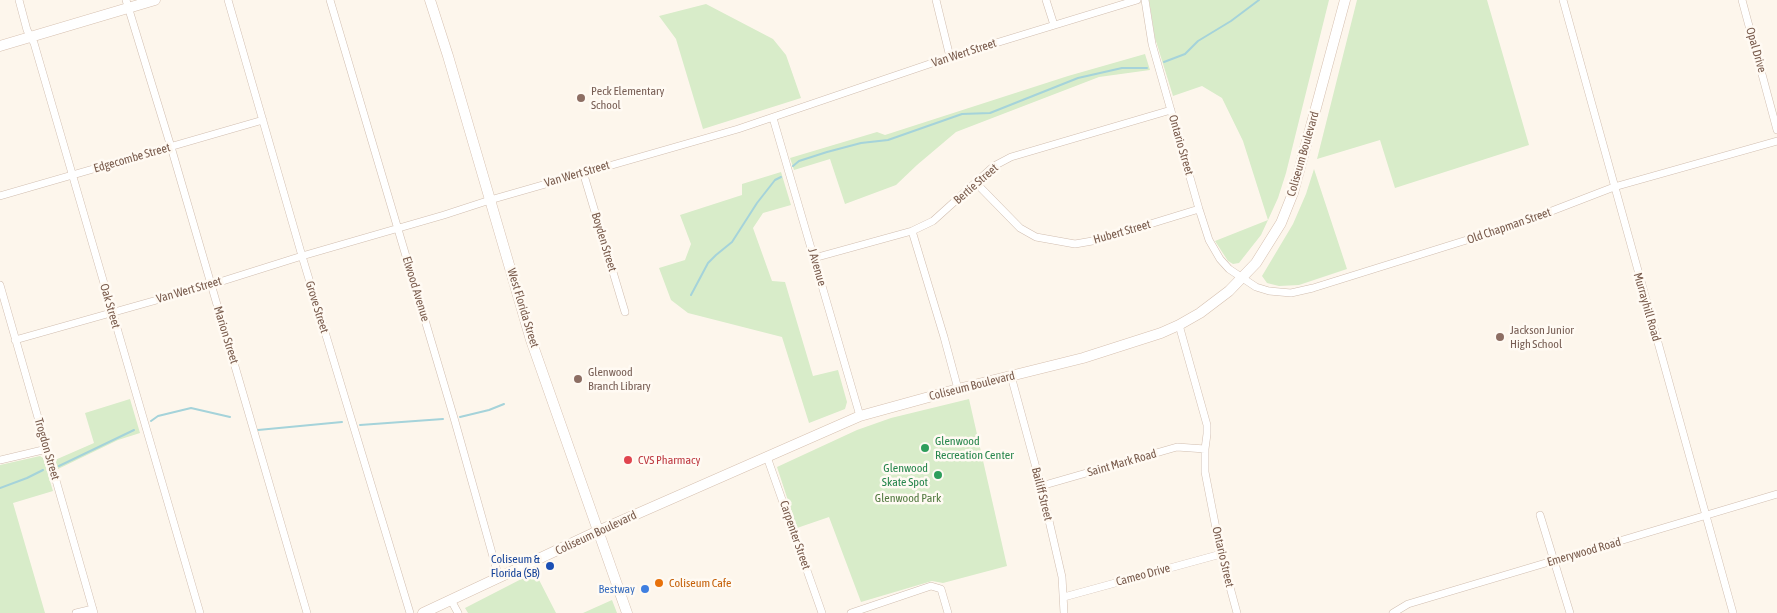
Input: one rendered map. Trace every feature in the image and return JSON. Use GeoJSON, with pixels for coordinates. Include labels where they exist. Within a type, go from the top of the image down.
{"type":"FeatureCollection","features":[{"type":"Feature","properties":{"kind":"main road"},"geometry":{"type":"LineString","coordinates":[[0,46],[127,4],[155,0]]}},
{"type":"Feature","properties":{"kind":"main road","name":"West Florida Street"},"geometry":{"type":"LineString","coordinates":[[430,0],[436,14],[532,340],[627,613]]}},
{"type":"Feature","properties":{"kind":"main road","name":"Coliseum Boulevard"},"geometry":{"type":"LineString","coordinates":[[423,613],[598,531],[860,416],[1083,358],[1161,333],[1179,325],[1216,302],[1256,263],[1281,223],[1293,193],[1345,0]]}},
{"type":"Feature","properties":{"kind":"street","name":"Oak Street"},"geometry":{"type":"LineString","coordinates":[[18,0],[200,613]]}},
{"type":"Feature","properties":{"kind":"street","name":"Grove Street"},"geometry":{"type":"LineString","coordinates":[[228,0],[302,256],[410,613]]}},
{"type":"Feature","properties":{"kind":"street","name":"Elwood Avenue"},"geometry":{"type":"LineString","coordinates":[[330,0],[454,418],[499,578]]}},
{"type":"Feature","properties":{"kind":"street"},"geometry":{"type":"LineString","coordinates":[[936,0],[950,57]]}},
{"type":"Feature","properties":{"kind":"street"},"geometry":{"type":"LineString","coordinates":[[1046,0],[1054,25]]}},
{"type":"Feature","properties":{"kind":"street","name":"Van Wert Street"},"geometry":{"type":"LineString","coordinates":[[15,340],[398,229],[583,172],[773,118],[950,57],[1137,0]]}},
{"type":"Feature","properties":{"kind":"street","name":"Ontario Street"},"geometry":{"type":"LineString","coordinates":[[1145,0],[1152,44],[1199,209],[1214,250],[1229,269],[1242,278]]}},
{"type":"Feature","properties":{"kind":"street","name":"Murrayhill Road"},"geometry":{"type":"LineString","coordinates":[[1562,0],[1734,613]]}},
{"type":"Feature","properties":{"kind":"street","name":"Opal Drive"},"geometry":{"type":"LineString","coordinates":[[1742,0],[1777,130]]}},
{"type":"Feature","properties":{"kind":"street","name":"Marion Street"},"geometry":{"type":"LineString","coordinates":[[127,4],[171,147],[307,613]]}},
{"type":"Feature","properties":{"kind":"street","name":"Bertie Street"},"geometry":{"type":"LineString","coordinates":[[814,258],[912,231],[934,221],[994,166],[1011,157],[1171,110]]}},
{"type":"Feature","properties":{"kind":"street","name":"J Avenue"},"geometry":{"type":"LineString","coordinates":[[773,118],[860,416]]}},
{"type":"Feature","properties":{"kind":"street","name":"Edgecombe Street"},"geometry":{"type":"LineString","coordinates":[[0,196],[263,120]]}},
{"type":"Feature","properties":{"kind":"street","name":"Old Chapman Street"},"geometry":{"type":"LineString","coordinates":[[1242,278],[1256,287],[1269,291],[1279,293],[1301,292],[1518,224],[1614,187],[1777,141]]}},
{"type":"Feature","properties":{"kind":"street","name":"Boyden Street"},"geometry":{"type":"LineString","coordinates":[[583,172],[625,312]]}},
{"type":"Feature","properties":{"kind":"street","name":"Hubert Street"},"geometry":{"type":"LineString","coordinates":[[976,183],[1020,228],[1036,237],[1075,244],[1098,240],[1199,209]]}},
{"type":"Feature","properties":{"kind":"street"},"geometry":{"type":"LineString","coordinates":[[912,231],[958,389]]}},
{"type":"Feature","properties":{"kind":"street","name":"Trogdon Street"},"geometry":{"type":"LineString","coordinates":[[0,285],[93,611]]}},
{"type":"Feature","properties":{"kind":"street","name":"Ontario Street"},"geometry":{"type":"LineString","coordinates":[[1179,325],[1207,425],[1208,434],[1204,449],[1205,472],[1221,554],[1237,613]]}},
{"type":"Feature","properties":{"kind":"street","name":"Bailiff Street"},"geometry":{"type":"LineString","coordinates":[[1011,376],[1041,486],[1062,577],[1064,613]]}},
{"type":"Feature","properties":{"kind":"street","name":"Saint Mark Road"},"geometry":{"type":"LineString","coordinates":[[1041,486],[1177,447],[1204,449]]}},
{"type":"Feature","properties":{"kind":"street"},"geometry":{"type":"LineString","coordinates":[[0,460],[47,449]]}},
{"type":"Feature","properties":{"kind":"street","name":"Carpenter Street"},"geometry":{"type":"LineString","coordinates":[[766,457],[822,613]]}},
{"type":"Feature","properties":{"kind":"street","name":"Emerywood Road"},"geometry":{"type":"LineString","coordinates":[[1393,613],[1408,604],[1777,494]]}},
{"type":"Feature","properties":{"kind":"street"},"geometry":{"type":"LineString","coordinates":[[1540,515],[1570,613]]}},
{"type":"Feature","properties":{"kind":"street","name":"Cameo Drive"},"geometry":{"type":"LineString","coordinates":[[1064,597],[1221,554]]}},
{"type":"Feature","properties":{"kind":"street"},"geometry":{"type":"LineString","coordinates":[[851,613],[931,586],[941,589],[948,613]]}},
{"type":"Feature","properties":{"kind":"street"},"geometry":{"type":"LineString","coordinates":[[451,600],[458,613]]}},
{"type":"Feature","properties":{"kind":"street"},"geometry":{"type":"LineString","coordinates":[[76,613],[93,611]]}},
{"type":"Feature","properties":{"kind":"green space"},"geometry":{"type":"Polygon","coordinates":[[[1149,0],[1329,0],[1286,173],[1268,220],[1243,141],[1222,98],[1202,86],[1173,96],[1155,38],[1149,0]]]}},
{"type":"Feature","properties":{"kind":"green space"},"geometry":{"type":"Polygon","coordinates":[[[1357,0],[1487,0],[1529,145],[1395,188],[1380,140],[1317,159],[1357,0]]]}},
{"type":"Feature","properties":{"kind":"green space"},"geometry":{"type":"Polygon","coordinates":[[[706,4],[773,39],[786,55],[801,98],[703,129],[676,39],[659,16],[706,4]]]}},
{"type":"Feature","properties":{"kind":"green space"},"geometry":{"type":"Polygon","coordinates":[[[1145,54],[1150,70],[1099,77],[956,132],[896,185],[845,204],[830,159],[794,170],[790,158],[877,132],[885,135],[1068,76],[1145,54]]]}},
{"type":"Feature","properties":{"kind":"green space"},"geometry":{"type":"Polygon","coordinates":[[[1314,169],[1347,269],[1299,285],[1279,286],[1267,283],[1262,276],[1293,224],[1314,169]]]}},
{"type":"Feature","properties":{"kind":"green space"},"geometry":{"type":"Polygon","coordinates":[[[781,172],[791,205],[763,213],[753,228],[772,281],[785,282],[813,376],[838,370],[847,402],[845,409],[809,423],[782,337],[688,313],[671,300],[659,268],[685,260],[691,244],[680,215],[742,195],[742,184],[781,172]]]}},
{"type":"Feature","properties":{"kind":"green space"},"geometry":{"type":"Polygon","coordinates":[[[1268,220],[1261,235],[1239,263],[1233,264],[1228,261],[1215,241],[1268,220]]]}},
{"type":"Feature","properties":{"kind":"green space"},"geometry":{"type":"Polygon","coordinates":[[[130,399],[140,433],[118,440],[58,469],[55,460],[94,443],[85,413],[130,399]]]}},
{"type":"Feature","properties":{"kind":"green space","name":"Glenwood Park"},"geometry":{"type":"Polygon","coordinates":[[[969,399],[1007,566],[943,583],[932,581],[861,602],[829,517],[797,528],[777,467],[857,430],[891,418],[969,399]]]}},
{"type":"Feature","properties":{"kind":"green space"},"geometry":{"type":"Polygon","coordinates":[[[40,456],[43,458],[53,491],[13,503],[45,613],[0,613],[0,465],[40,456]]]}},
{"type":"Feature","properties":{"kind":"green space"},"geometry":{"type":"Polygon","coordinates":[[[535,572],[556,613],[468,613],[465,608],[535,572]]]}},
{"type":"Feature","properties":{"kind":"green space"},"geometry":{"type":"Polygon","coordinates":[[[612,600],[617,613],[583,613],[612,600]]]}},
{"type":"Feature","properties":{"kind":"waterway"},"geometry":{"type":"LineString","coordinates":[[1164,62],[1185,54],[1198,41],[1231,21],[1259,0]]}},
{"type":"Feature","properties":{"kind":"waterway"},"geometry":{"type":"LineString","coordinates":[[793,166],[799,161],[827,152],[861,143],[888,140],[962,114],[990,113],[1078,78],[1122,68],[1147,68]]}},
{"type":"Feature","properties":{"kind":"waterway"},"geometry":{"type":"LineString","coordinates":[[691,295],[708,263],[732,242],[757,203],[775,180],[781,177]]}},
{"type":"Feature","properties":{"kind":"waterway"},"geometry":{"type":"LineString","coordinates":[[460,417],[489,410],[504,404]]}},
{"type":"Feature","properties":{"kind":"waterway"},"geometry":{"type":"LineString","coordinates":[[151,421],[158,416],[191,408],[230,417]]}},
{"type":"Feature","properties":{"kind":"waterway"},"geometry":{"type":"LineString","coordinates":[[360,425],[443,419]]}},
{"type":"Feature","properties":{"kind":"waterway"},"geometry":{"type":"LineString","coordinates":[[258,430],[342,422]]}},
{"type":"Feature","properties":{"kind":"waterway"},"geometry":{"type":"LineString","coordinates":[[59,466],[134,430]]}},
{"type":"Feature","properties":{"kind":"waterway"},"geometry":{"type":"LineString","coordinates":[[0,488],[43,470]]}},
{"type":"Feature","properties":{"kind":"place","name":"Peck Elementary School"},"geometry":{"type":"Point","coordinates":[581,98]}},
{"type":"Feature","properties":{"kind":"place","name":"Jackson Junior High School"},"geometry":{"type":"Point","coordinates":[1500,337]}},
{"type":"Feature","properties":{"kind":"place","name":"Glenwood Branch Library"},"geometry":{"type":"Point","coordinates":[578,379]}},
{"type":"Feature","properties":{"kind":"place","name":"Glenwood Recreation Center"},"geometry":{"type":"Point","coordinates":[925,448]}},
{"type":"Feature","properties":{"kind":"place","name":"CVS Pharmacy"},"geometry":{"type":"Point","coordinates":[628,460]}},
{"type":"Feature","properties":{"kind":"place","name":"Glenwood Skate Spot"},"geometry":{"type":"Point","coordinates":[938,475]}},
{"type":"Feature","properties":{"kind":"place","name":"Coliseum & Florida (SB)"},"geometry":{"type":"Point","coordinates":[550,566]}},
{"type":"Feature","properties":{"kind":"place","name":"Coliseum Cafe"},"geometry":{"type":"Point","coordinates":[659,583]}},
{"type":"Feature","properties":{"kind":"place","name":"Bestway"},"geometry":{"type":"Point","coordinates":[645,589]}}]}
